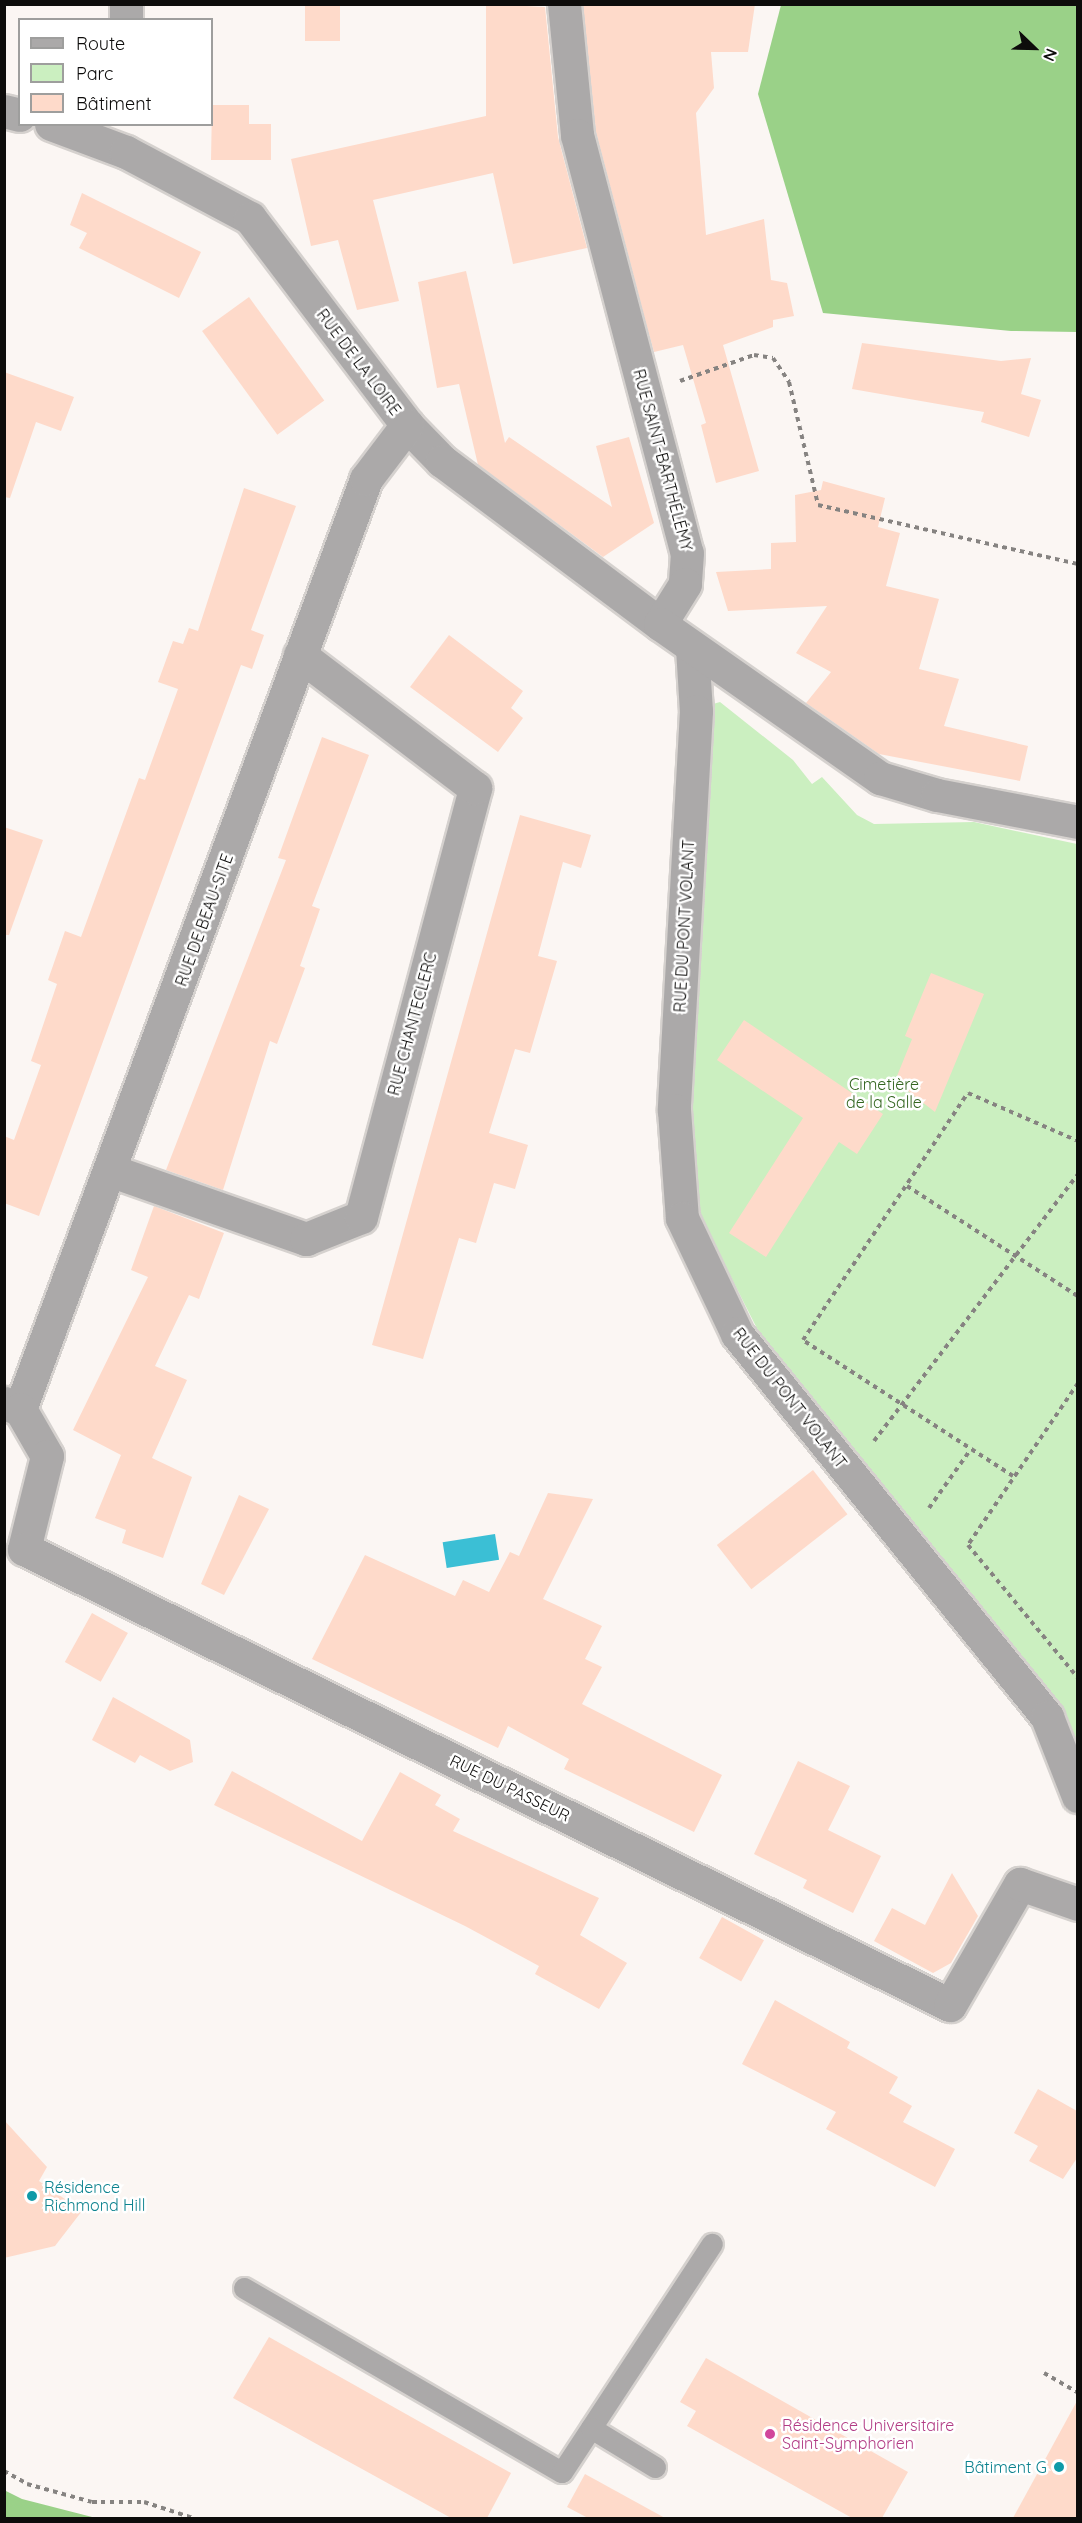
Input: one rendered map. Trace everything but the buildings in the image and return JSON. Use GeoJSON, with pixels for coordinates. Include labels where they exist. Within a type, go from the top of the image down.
{"type":"FeatureCollection","features":[{"type":"Feature","properties":{"kind":"street","name":"RUE SAINT-BARTHÉLÉMY"},"geometry":{"type":"LineString","coordinates":[[564,4],[577,135],[689,569],[660,624]]}},
{"type":"Feature","properties":{"kind":"street","name":"RUE DE LA LOIRE"},"geometry":{"type":"LineString","coordinates":[[62,126],[126,138],[250,218],[407,425],[442,460],[660,624]]}},
{"type":"Feature","properties":{"kind":"street","name":"RUE DE BEAU-SITE"},"geometry":{"type":"LineString","coordinates":[[12,1406],[112,1171],[366,479],[407,425]]}},
{"type":"Feature","properties":{"kind":"street"},"geometry":{"type":"LineString","coordinates":[[660,624],[880,778],[937,795],[1077,822]]}},
{"type":"Feature","properties":{"kind":"street","name":"RUE DU PONT VOLANT"},"geometry":{"type":"LineString","coordinates":[[692,648],[696,711],[674,1110],[682,1218],[737,1334],[1047,1717],[1077,1796]]}},
{"type":"Feature","properties":{"kind":"street","name":"RUE CHANTECLERC"},"geometry":{"type":"LineString","coordinates":[[112,1171],[306,1239],[361,1217],[475,789],[300,655]]}},
{"type":"Feature","properties":{"kind":"street","name":"RUE DU PASSEUR"},"geometry":{"type":"LineString","coordinates":[[12,1406],[47,1456],[24,1549],[950,2005],[1020,1884],[1077,1904]]}},
{"type":"Feature","properties":{"kind":"lane"},"geometry":{"type":"LineString","coordinates":[[244,2288],[562,2472],[712,2244]]}},
{"type":"Feature","properties":{"kind":"lane"},"geometry":{"type":"LineString","coordinates":[[591,2427],[655,2466]]}},
{"type":"Feature","properties":{"kind":"path"},"geometry":{"type":"LineString","coordinates":[[645,393],[754,355],[773,358],[789,382],[818,505],[1077,564]]}},
{"type":"Feature","properties":{"kind":"path"},"geometry":{"type":"LineString","coordinates":[[1014,1476],[803,1340],[968,1093],[1077,1141]]}},
{"type":"Feature","properties":{"kind":"path"},"geometry":{"type":"LineString","coordinates":[[869,1447],[1077,1174]]}},
{"type":"Feature","properties":{"kind":"path"},"geometry":{"type":"LineString","coordinates":[[907,1186],[1077,1296]]}},
{"type":"Feature","properties":{"kind":"path"},"geometry":{"type":"LineString","coordinates":[[1077,1383],[968,1545],[1077,1678]]}},
{"type":"Feature","properties":{"kind":"path"},"geometry":{"type":"LineString","coordinates":[[920,1503],[927,1511],[970,1449]]}},
{"type":"Feature","properties":{"kind":"path"},"geometry":{"type":"LineString","coordinates":[[1044,2373],[1077,2393]]}},
{"type":"Feature","properties":{"kind":"path"},"geometry":{"type":"LineString","coordinates":[[4,2471],[27,2484],[92,2502],[144,2502],[193,2518]]}},
{"type":"Feature","properties":{"kind":"green space"},"geometry":{"type":"Polygon","coordinates":[[[781,5],[1077,5],[1077,332],[1011,331],[823,313],[758,94],[781,5]]]}},
{"type":"Feature","properties":{"kind":"green space","name":"Cimetière de la Salle"},"geometry":{"type":"Polygon","coordinates":[[[720,702],[793,760],[812,784],[822,777],[857,815],[874,824],[974,822],[1077,844],[1077,1743],[1065,1711],[773,1360],[703,1222],[696,1198],[688,1097],[713,704],[720,702]]]}},
{"type":"Feature","properties":{"kind":"green space"},"geometry":{"type":"Polygon","coordinates":[[[4,2490],[22,2499],[96,2518],[5,2518],[4,2490]]]}},
{"type":"Feature","properties":{"kind":"water"},"geometry":{"type":"Polygon","coordinates":[[[495,1534],[499,1560],[447,1568],[443,1542],[495,1534]]]}},
{"type":"Feature","properties":{"kind":"place","name":"Résidence Richmond Hill"},"geometry":{"type":"Point","coordinates":[32,2196]}},
{"type":"Feature","properties":{"kind":"place","name":"Résidence Universitaire Saint-Symphorien"},"geometry":{"type":"Point","coordinates":[770,2434]}},
{"type":"Feature","properties":{"kind":"place","name":"Bâtiment G"},"geometry":{"type":"Point","coordinates":[1059,2467]}}]}
